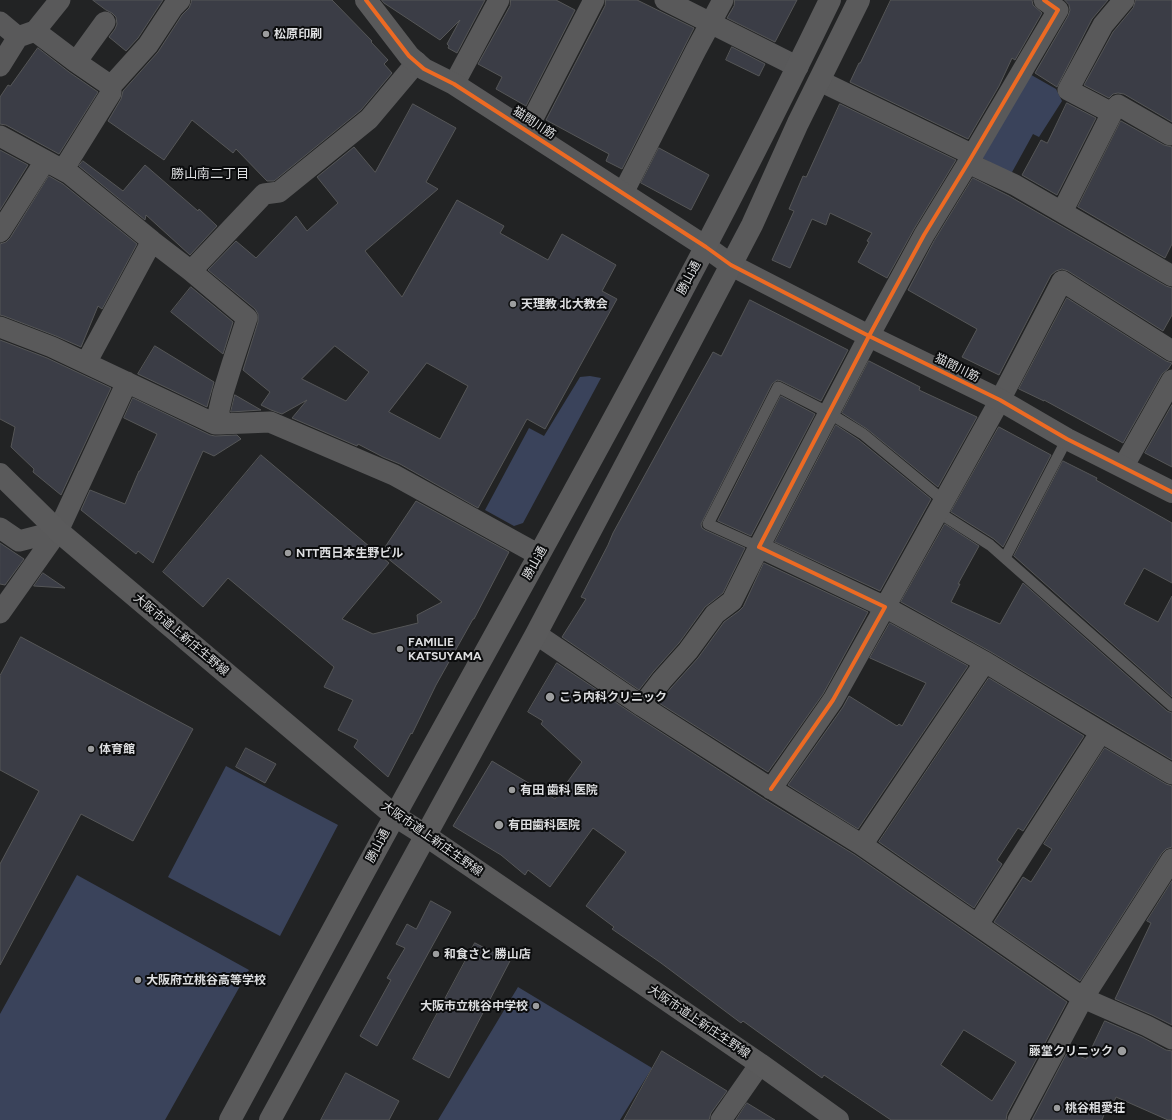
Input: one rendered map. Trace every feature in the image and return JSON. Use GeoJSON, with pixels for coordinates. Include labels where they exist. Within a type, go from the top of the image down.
{"type":"FeatureCollection","features":[{"type":"Feature","properties":{"kind":"main road","name":"勝山通"},"geometry":{"type":"LineString","coordinates":[[230,1120],[706,247],[798,67],[830,0]]}},
{"type":"Feature","properties":{"kind":"main road"},"geometry":{"type":"LineString","coordinates":[[270,1120],[536,634],[731,265],[752,225],[798,123],[859,0]]}},
{"type":"Feature","properties":{"kind":"main road","name":"大阪市道上新庄生野線"},"geometry":{"type":"LineString","coordinates":[[0,474],[58,531],[395,816],[426,834],[760,1064],[838,1120]]}},
{"type":"Feature","properties":{"kind":"street"},"geometry":{"type":"LineString","coordinates":[[0,66],[26,34],[60,0]]}},
{"type":"Feature","properties":{"kind":"street"},"geometry":{"type":"LineString","coordinates":[[0,232],[111,94],[111,86],[148,45],[173,7],[180,0]]}},
{"type":"Feature","properties":{"kind":"street","name":"猫間川筋"},"geometry":{"type":"LineString","coordinates":[[366,0],[409,56],[424,69],[454,84],[527,130],[706,247],[731,265],[869,336],[1000,400],[1067,439],[1172,492]]}},
{"type":"Feature","properties":{"kind":"street"},"geometry":{"type":"LineString","coordinates":[[454,84],[499,0]]}},
{"type":"Feature","properties":{"kind":"street"},"geometry":{"type":"LineString","coordinates":[[527,130],[594,0]]}},
{"type":"Feature","properties":{"kind":"street"},"geometry":{"type":"LineString","coordinates":[[665,0],[798,67]]}},
{"type":"Feature","properties":{"kind":"street"},"geometry":{"type":"LineString","coordinates":[[623,193],[723,0]]}},
{"type":"Feature","properties":{"kind":"street"},"geometry":{"type":"LineString","coordinates":[[642,706],[662,680],[688,651],[715,614],[732,601],[869,336],[924,235],[971,159],[1058,10],[1044,0]]}},
{"type":"Feature","properties":{"kind":"street"},"geometry":{"type":"LineString","coordinates":[[1112,114],[1068,90],[1103,25],[1124,0]]}},
{"type":"Feature","properties":{"kind":"street"},"geometry":{"type":"LineString","coordinates":[[0,22],[26,34],[76,62],[111,86]]}},
{"type":"Feature","properties":{"kind":"street"},"geometry":{"type":"LineString","coordinates":[[76,62],[105,22]]}},
{"type":"Feature","properties":{"kind":"street"},"geometry":{"type":"LineString","coordinates":[[191,271],[264,194],[279,192],[369,119],[416,62]]}},
{"type":"Feature","properties":{"kind":"street"},"geometry":{"type":"LineString","coordinates":[[820,81],[971,159],[1172,276]]}},
{"type":"Feature","properties":{"kind":"street"},"geometry":{"type":"LineString","coordinates":[[1062,212],[1118,105],[1170,135]]}},
{"type":"Feature","properties":{"kind":"street"},"geometry":{"type":"LineString","coordinates":[[0,136],[70,174],[248,318],[223,393],[219,410],[220,424]]}},
{"type":"Feature","properties":{"kind":"street"},"geometry":{"type":"LineString","coordinates":[[86,363],[152,241]]}},
{"type":"Feature","properties":{"kind":"street"},"geometry":{"type":"LineString","coordinates":[[771,789],[833,700],[1000,400],[1062,281],[1172,351]]}},
{"type":"Feature","properties":{"kind":"street"},"geometry":{"type":"LineString","coordinates":[[0,327],[52,347],[215,424],[270,422],[394,476],[539,555]]}},
{"type":"Feature","properties":{"kind":"street"},"geometry":{"type":"LineString","coordinates":[[1123,467],[1172,380]]}},
{"type":"Feature","properties":{"kind":"street"},"geometry":{"type":"LineString","coordinates":[[0,613],[58,531],[127,382]]}},
{"type":"Feature","properties":{"kind":"street"},"geometry":{"type":"LineString","coordinates":[[0,528],[19,541],[58,531]]}},
{"type":"Feature","properties":{"kind":"street"},"geometry":{"type":"LineString","coordinates":[[759,547],[885,607],[985,662],[1172,774]]}},
{"type":"Feature","properties":{"kind":"street"},"geometry":{"type":"LineString","coordinates":[[536,634],[642,706],[771,789],[862,845],[1083,998],[1147,1026],[1172,1039]]}},
{"type":"Feature","properties":{"kind":"street"},"geometry":{"type":"LineString","coordinates":[[862,845],[985,662]]}},
{"type":"Feature","properties":{"kind":"street"},"geometry":{"type":"LineString","coordinates":[[978,924],[1100,732]]}},
{"type":"Feature","properties":{"kind":"street"},"geometry":{"type":"LineString","coordinates":[[1018,1120],[1083,998],[1169,869]]}},
{"type":"Feature","properties":{"kind":"street"},"geometry":{"type":"LineString","coordinates":[[721,1120],[760,1064]]}},
{"type":"Feature","properties":{"kind":"lane"},"geometry":{"type":"LineString","coordinates":[[759,547],[708,524],[778,387],[829,413],[863,434],[941,506],[990,545],[1172,706]]}},
{"type":"Feature","properties":{"kind":"lane"},"geometry":{"type":"LineString","coordinates":[[1005,558],[1067,439]]}},
{"type":"Feature","properties":{"kind":"shaded area"},"geometry":{"type":"Polygon","coordinates":[[[1026,72],[1056,89],[1062,101],[1039,137],[1033,134],[1011,174],[975,154],[1026,72]]]}},
{"type":"Feature","properties":{"kind":"shaded area"},"geometry":{"type":"Polygon","coordinates":[[[590,376],[601,378],[523,523],[514,526],[485,510],[529,428],[544,436],[580,377],[590,376]]]}},
{"type":"Feature","properties":{"kind":"shaded area"},"geometry":{"type":"Polygon","coordinates":[[[226,766],[338,825],[280,936],[168,877],[226,766]]]}},
{"type":"Feature","properties":{"kind":"shaded area"},"geometry":{"type":"Polygon","coordinates":[[[77,875],[249,970],[165,1120],[0,1120],[0,1014],[77,875]]]}},
{"type":"Feature","properties":{"kind":"shaded area"},"geometry":{"type":"Polygon","coordinates":[[[518,987],[652,1068],[620,1120],[438,1120],[518,987]]]}},
{"type":"Feature","properties":{"kind":"building"},"geometry":{"type":"Polygon","coordinates":[[[93,0],[163,0],[138,38],[126,51],[109,37],[117,24],[116,17],[93,0]]]}},
{"type":"Feature","properties":{"kind":"building"},"geometry":{"type":"Polygon","coordinates":[[[192,0],[332,0],[372,41],[371,42],[388,60],[384,64],[392,73],[361,110],[274,181],[267,181],[236,149],[233,153],[192,120],[164,160],[108,121],[121,99],[123,91],[158,52],[182,15],[189,8],[192,0]]]}},
{"type":"Feature","properties":{"kind":"building"},"geometry":{"type":"Polygon","coordinates":[[[382,0],[485,0],[457,53],[448,48],[449,46],[447,44],[460,20],[440,40],[384,3],[382,0]]]}},
{"type":"Feature","properties":{"kind":"building"},"geometry":{"type":"Polygon","coordinates":[[[511,0],[556,0],[575,10],[526,106],[496,89],[502,77],[478,64],[510,6],[511,0]]]}},
{"type":"Feature","properties":{"kind":"building"},"geometry":{"type":"Polygon","coordinates":[[[606,0],[637,0],[694,28],[622,169],[606,161],[609,154],[546,120],[605,6],[606,0]]]}},
{"type":"Feature","properties":{"kind":"building"},"geometry":{"type":"Polygon","coordinates":[[[735,0],[797,0],[775,42],[727,18],[734,6],[735,0]]]}},
{"type":"Feature","properties":{"kind":"building"},"geometry":{"type":"Polygon","coordinates":[[[891,0],[1032,0],[1033,5],[1042,13],[1015,60],[1012,58],[999,86],[968,139],[850,82],[891,0]]]}},
{"type":"Feature","properties":{"kind":"building"},"geometry":{"type":"Polygon","coordinates":[[[1065,0],[1108,0],[1092,19],[1057,87],[1035,73],[1068,16],[1070,10],[1069,5],[1065,0]]]}},
{"type":"Feature","properties":{"kind":"building"},"geometry":{"type":"Polygon","coordinates":[[[1136,0],[1172,0],[1172,122],[1124,94],[1113,94],[1109,98],[1084,85],[1113,32],[1133,8],[1136,0]]]}},
{"type":"Feature","properties":{"kind":"building"},"geometry":{"type":"Polygon","coordinates":[[[732,47],[765,64],[759,76],[726,60],[732,47]]]}},
{"type":"Feature","properties":{"kind":"building"},"geometry":{"type":"Polygon","coordinates":[[[38,48],[98,92],[59,154],[6,125],[0,124],[0,97],[38,48]]]}},
{"type":"Feature","properties":{"kind":"building"},"geometry":{"type":"Polygon","coordinates":[[[1067,103],[1096,118],[1057,195],[1022,175],[1041,140],[1047,143],[1067,103]]]}},
{"type":"Feature","properties":{"kind":"building"},"geometry":{"type":"Polygon","coordinates":[[[413,104],[456,128],[426,182],[438,189],[365,251],[402,297],[457,200],[504,226],[500,233],[548,260],[562,234],[616,265],[602,291],[617,299],[545,429],[527,419],[478,508],[400,464],[358,444],[357,446],[292,418],[307,400],[282,414],[261,405],[270,392],[243,370],[258,322],[258,314],[255,309],[208,270],[236,241],[256,258],[296,216],[307,231],[338,203],[317,177],[354,147],[375,172],[413,104]],[[335,346],[302,379],[346,401],[369,372],[335,346]],[[427,363],[389,412],[440,439],[468,386],[427,363]]]}},
{"type":"Feature","properties":{"kind":"building"},"geometry":{"type":"Polygon","coordinates":[[[840,104],[956,160],[914,229],[887,278],[858,262],[869,242],[867,241],[872,233],[830,213],[826,225],[812,219],[790,268],[772,260],[794,211],[789,209],[803,176],[806,177],[840,104]]]}},
{"type":"Feature","properties":{"kind":"building"},"geometry":{"type":"Polygon","coordinates":[[[1121,121],[1164,145],[1172,147],[1172,244],[1165,258],[1078,207],[1121,121]]]}},
{"type":"Feature","properties":{"kind":"building"},"geometry":{"type":"Polygon","coordinates":[[[659,148],[709,175],[691,210],[641,183],[659,148]]]}},
{"type":"Feature","properties":{"kind":"building"},"geometry":{"type":"Polygon","coordinates":[[[0,150],[28,165],[0,210],[0,150]]]}},
{"type":"Feature","properties":{"kind":"building"},"geometry":{"type":"Polygon","coordinates":[[[83,161],[123,191],[145,165],[198,211],[199,209],[217,226],[190,255],[146,215],[145,220],[79,166],[83,161]]]}},
{"type":"Feature","properties":{"kind":"building"},"geometry":{"type":"Polygon","coordinates":[[[49,176],[63,184],[137,244],[102,309],[98,306],[81,347],[0,315],[0,244],[6,242],[10,238],[49,176]]]}},
{"type":"Feature","properties":{"kind":"building"},"geometry":{"type":"Polygon","coordinates":[[[973,178],[1009,196],[1166,286],[1172,288],[1172,315],[1163,331],[1068,271],[1062,269],[1051,275],[999,375],[962,357],[977,329],[908,290],[934,241],[973,178]]]}},
{"type":"Feature","properties":{"kind":"building"},"geometry":{"type":"Polygon","coordinates":[[[191,287],[233,322],[223,354],[171,312],[191,287]]]}},
{"type":"Feature","properties":{"kind":"building"},"geometry":{"type":"Polygon","coordinates":[[[1067,298],[1166,361],[1172,363],[1162,374],[1123,443],[1044,400],[1019,389],[1067,298]]]}},
{"type":"Feature","properties":{"kind":"building"},"geometry":{"type":"Polygon","coordinates":[[[750,300],[848,350],[821,401],[781,381],[777,380],[772,384],[701,524],[702,528],[705,530],[745,548],[723,593],[705,607],[679,643],[639,690],[562,637],[586,599],[581,597],[613,533],[713,352],[721,356],[750,300]]]}},
{"type":"Feature","properties":{"kind":"building"},"geometry":{"type":"Polygon","coordinates":[[[0,340],[47,358],[111,388],[61,495],[33,472],[34,469],[11,447],[15,427],[0,419],[0,340]]]}},
{"type":"Feature","properties":{"kind":"building"},"geometry":{"type":"Polygon","coordinates":[[[155,346],[214,382],[207,407],[138,374],[155,346]]]}},
{"type":"Feature","properties":{"kind":"building"},"geometry":{"type":"Polygon","coordinates":[[[869,361],[920,387],[919,390],[977,417],[938,487],[867,429],[842,413],[869,361]]]}},
{"type":"Feature","properties":{"kind":"building"},"geometry":{"type":"Polygon","coordinates":[[[235,395],[261,410],[231,412],[235,395]]]}},
{"type":"Feature","properties":{"kind":"building"},"geometry":{"type":"Polygon","coordinates":[[[781,396],[815,414],[751,536],[718,521],[781,396]]]}},
{"type":"Feature","properties":{"kind":"building"},"geometry":{"type":"Polygon","coordinates":[[[133,398],[210,435],[237,435],[241,439],[214,456],[203,451],[153,563],[138,551],[136,554],[81,510],[90,490],[125,504],[157,434],[124,418],[133,398]]]}},
{"type":"Feature","properties":{"kind":"building"},"geometry":{"type":"Polygon","coordinates":[[[1172,405],[1172,467],[1145,453],[1172,405]]]}},
{"type":"Feature","properties":{"kind":"building"},"geometry":{"type":"Polygon","coordinates":[[[836,425],[859,440],[931,499],[880,591],[775,542],[836,425]]]}},
{"type":"Feature","properties":{"kind":"building"},"geometry":{"type":"Polygon","coordinates":[[[999,427],[1051,455],[1003,547],[994,539],[951,512],[999,427]]]}},
{"type":"Feature","properties":{"kind":"building"},"geometry":{"type":"Polygon","coordinates":[[[261,455],[389,563],[342,619],[373,634],[418,623],[417,615],[442,602],[381,553],[416,501],[509,552],[474,619],[436,685],[412,734],[411,733],[388,777],[354,747],[358,740],[338,730],[353,700],[324,687],[334,667],[228,578],[203,607],[163,572],[261,455]]]}},
{"type":"Feature","properties":{"kind":"building"},"geometry":{"type":"Polygon","coordinates":[[[1063,461],[1097,478],[1096,480],[1172,523],[1172,583],[1144,568],[1124,604],[1158,622],[1172,596],[1172,697],[1014,556],[1063,461]]]}},
{"type":"Feature","properties":{"kind":"building"},"geometry":{"type":"Polygon","coordinates":[[[945,524],[979,546],[958,584],[960,584],[951,602],[1000,624],[1023,583],[1167,711],[1172,713],[1172,760],[991,652],[901,602],[945,524]]]}},
{"type":"Feature","properties":{"kind":"building"},"geometry":{"type":"Polygon","coordinates":[[[0,543],[24,559],[5,585],[0,584],[0,543]]]}},
{"type":"Feature","properties":{"kind":"building"},"geometry":{"type":"Polygon","coordinates":[[[764,563],[868,612],[823,694],[768,772],[659,703],[698,658],[724,622],[743,607],[764,563]]]}},
{"type":"Feature","properties":{"kind":"building"},"geometry":{"type":"Polygon","coordinates":[[[43,573],[65,588],[34,586],[43,573]]]}},
{"type":"Feature","properties":{"kind":"building"},"geometry":{"type":"Polygon","coordinates":[[[890,623],[968,666],[858,829],[788,785],[843,707],[849,696],[897,726],[899,724],[902,726],[926,683],[870,658],[890,623]]]}},
{"type":"Feature","properties":{"kind":"building","name":"体育館"},"geometry":{"type":"Polygon","coordinates":[[[21,637],[193,729],[133,841],[81,814],[0,965],[0,864],[39,791],[0,770],[0,676],[21,637]]]}},
{"type":"Feature","properties":{"kind":"building"},"geometry":{"type":"Polygon","coordinates":[[[557,663],[764,799],[855,855],[1067,1002],[1007,1114],[1006,1120],[891,1120],[824,1075],[822,1078],[743,1021],[741,1023],[661,963],[612,929],[614,927],[586,906],[626,852],[593,828],[550,887],[528,870],[525,875],[501,855],[453,826],[492,761],[555,799],[582,762],[541,724],[543,721],[528,712],[557,663]],[[964,1030],[941,1065],[992,1101],[1016,1062],[964,1030]]]}},
{"type":"Feature","properties":{"kind":"building"},"geometry":{"type":"Polygon","coordinates":[[[989,678],[1084,736],[1023,831],[1018,828],[997,860],[1002,864],[974,908],[879,842],[989,678]]]}},
{"type":"Feature","properties":{"kind":"building"},"geometry":{"type":"Polygon","coordinates":[[[246,748],[276,764],[265,783],[236,767],[246,748]]]}},
{"type":"Feature","properties":{"kind":"building"},"geometry":{"type":"Polygon","coordinates":[[[1105,748],[1166,784],[1172,786],[1172,847],[1166,849],[1162,853],[1080,981],[994,922],[1023,877],[1031,882],[1052,849],[1044,844],[1105,748]]]}},
{"type":"Feature","properties":{"kind":"building"},"geometry":{"type":"Polygon","coordinates":[[[1172,881],[1172,1025],[1115,999],[1151,923],[1147,921],[1172,881]]]}},
{"type":"Feature","properties":{"kind":"building"},"geometry":{"type":"Polygon","coordinates":[[[431,901],[451,912],[377,1046],[360,1036],[391,980],[387,978],[405,948],[396,944],[407,924],[416,929],[431,901]]]}},
{"type":"Feature","properties":{"kind":"building"},"geometry":{"type":"Polygon","coordinates":[[[475,943],[510,961],[449,1078],[413,1059],[475,943]]]}},
{"type":"Feature","properties":{"kind":"building"},"geometry":{"type":"Polygon","coordinates":[[[1105,1021],[1142,1037],[1166,1050],[1172,1051],[1172,1120],[1168,1120],[1116,1097],[1110,1111],[1106,1109],[1102,1120],[1032,1120],[1068,1051],[1086,1059],[1105,1021]]]}},
{"type":"Feature","properties":{"kind":"building"},"geometry":{"type":"Polygon","coordinates":[[[662,1051],[727,1091],[711,1113],[709,1120],[624,1120],[662,1051]]]}},
{"type":"Feature","properties":{"kind":"building"},"geometry":{"type":"Polygon","coordinates":[[[346,1073],[399,1101],[389,1120],[321,1120],[346,1073]]]}},
{"type":"Feature","properties":{"kind":"building"},"geometry":{"type":"Polygon","coordinates":[[[747,1103],[775,1120],[736,1120],[747,1103]]]}},
{"type":"Feature","properties":{"kind":"cycle path"},"geometry":{"type":"LineString","coordinates":[[366,0],[409,56],[424,69],[454,84],[706,247],[731,265],[869,336],[1000,400],[1067,439],[1172,492]]}},
{"type":"Feature","properties":{"kind":"cycle path"},"geometry":{"type":"LineString","coordinates":[[771,789],[833,700],[885,607],[759,547],[869,336],[924,235],[1058,10],[1044,0]]}},
{"type":"Feature","properties":{"kind":"place","name":"松原印刷"},"geometry":{"type":"Point","coordinates":[266,34]}},
{"type":"Feature","properties":{"kind":"place","name":"天理教 北大教会"},"geometry":{"type":"Point","coordinates":[513,304]}},
{"type":"Feature","properties":{"kind":"place","name":"NTT西日本生野ビル"},"geometry":{"type":"Point","coordinates":[288,553]}},
{"type":"Feature","properties":{"kind":"place","name":"FAMILIE KATSUYAMA"},"geometry":{"type":"Point","coordinates":[400,649]}},
{"type":"Feature","properties":{"kind":"place","name":"こう内科クリニック"},"geometry":{"type":"Point","coordinates":[550,697]}},
{"type":"Feature","properties":{"kind":"place","name":"体育館"},"geometry":{"type":"Point","coordinates":[91,749]}},
{"type":"Feature","properties":{"kind":"place","name":"有田 歯科 医院"},"geometry":{"type":"Point","coordinates":[512,790]}},
{"type":"Feature","properties":{"kind":"place","name":"有田歯科医院"},"geometry":{"type":"Point","coordinates":[499,825]}},
{"type":"Feature","properties":{"kind":"place","name":"和食さと 勝山店"},"geometry":{"type":"Point","coordinates":[436,954]}},
{"type":"Feature","properties":{"kind":"place","name":"大阪府立桃谷高等学校"},"geometry":{"type":"Point","coordinates":[138,980]}},
{"type":"Feature","properties":{"kind":"place","name":"大阪市立桃谷中学校"},"geometry":{"type":"Point","coordinates":[536,1006]}},
{"type":"Feature","properties":{"kind":"place","name":"藤堂クリニック"},"geometry":{"type":"Point","coordinates":[1122,1051]}},
{"type":"Feature","properties":{"kind":"place","name":"桃谷相愛荘"},"geometry":{"type":"Point","coordinates":[1057,1108]}},
{"type":"Feature","properties":{"kind":"district","name":"勝山南二丁目"},"geometry":{"type":"Point","coordinates":[210,174]}}]}
